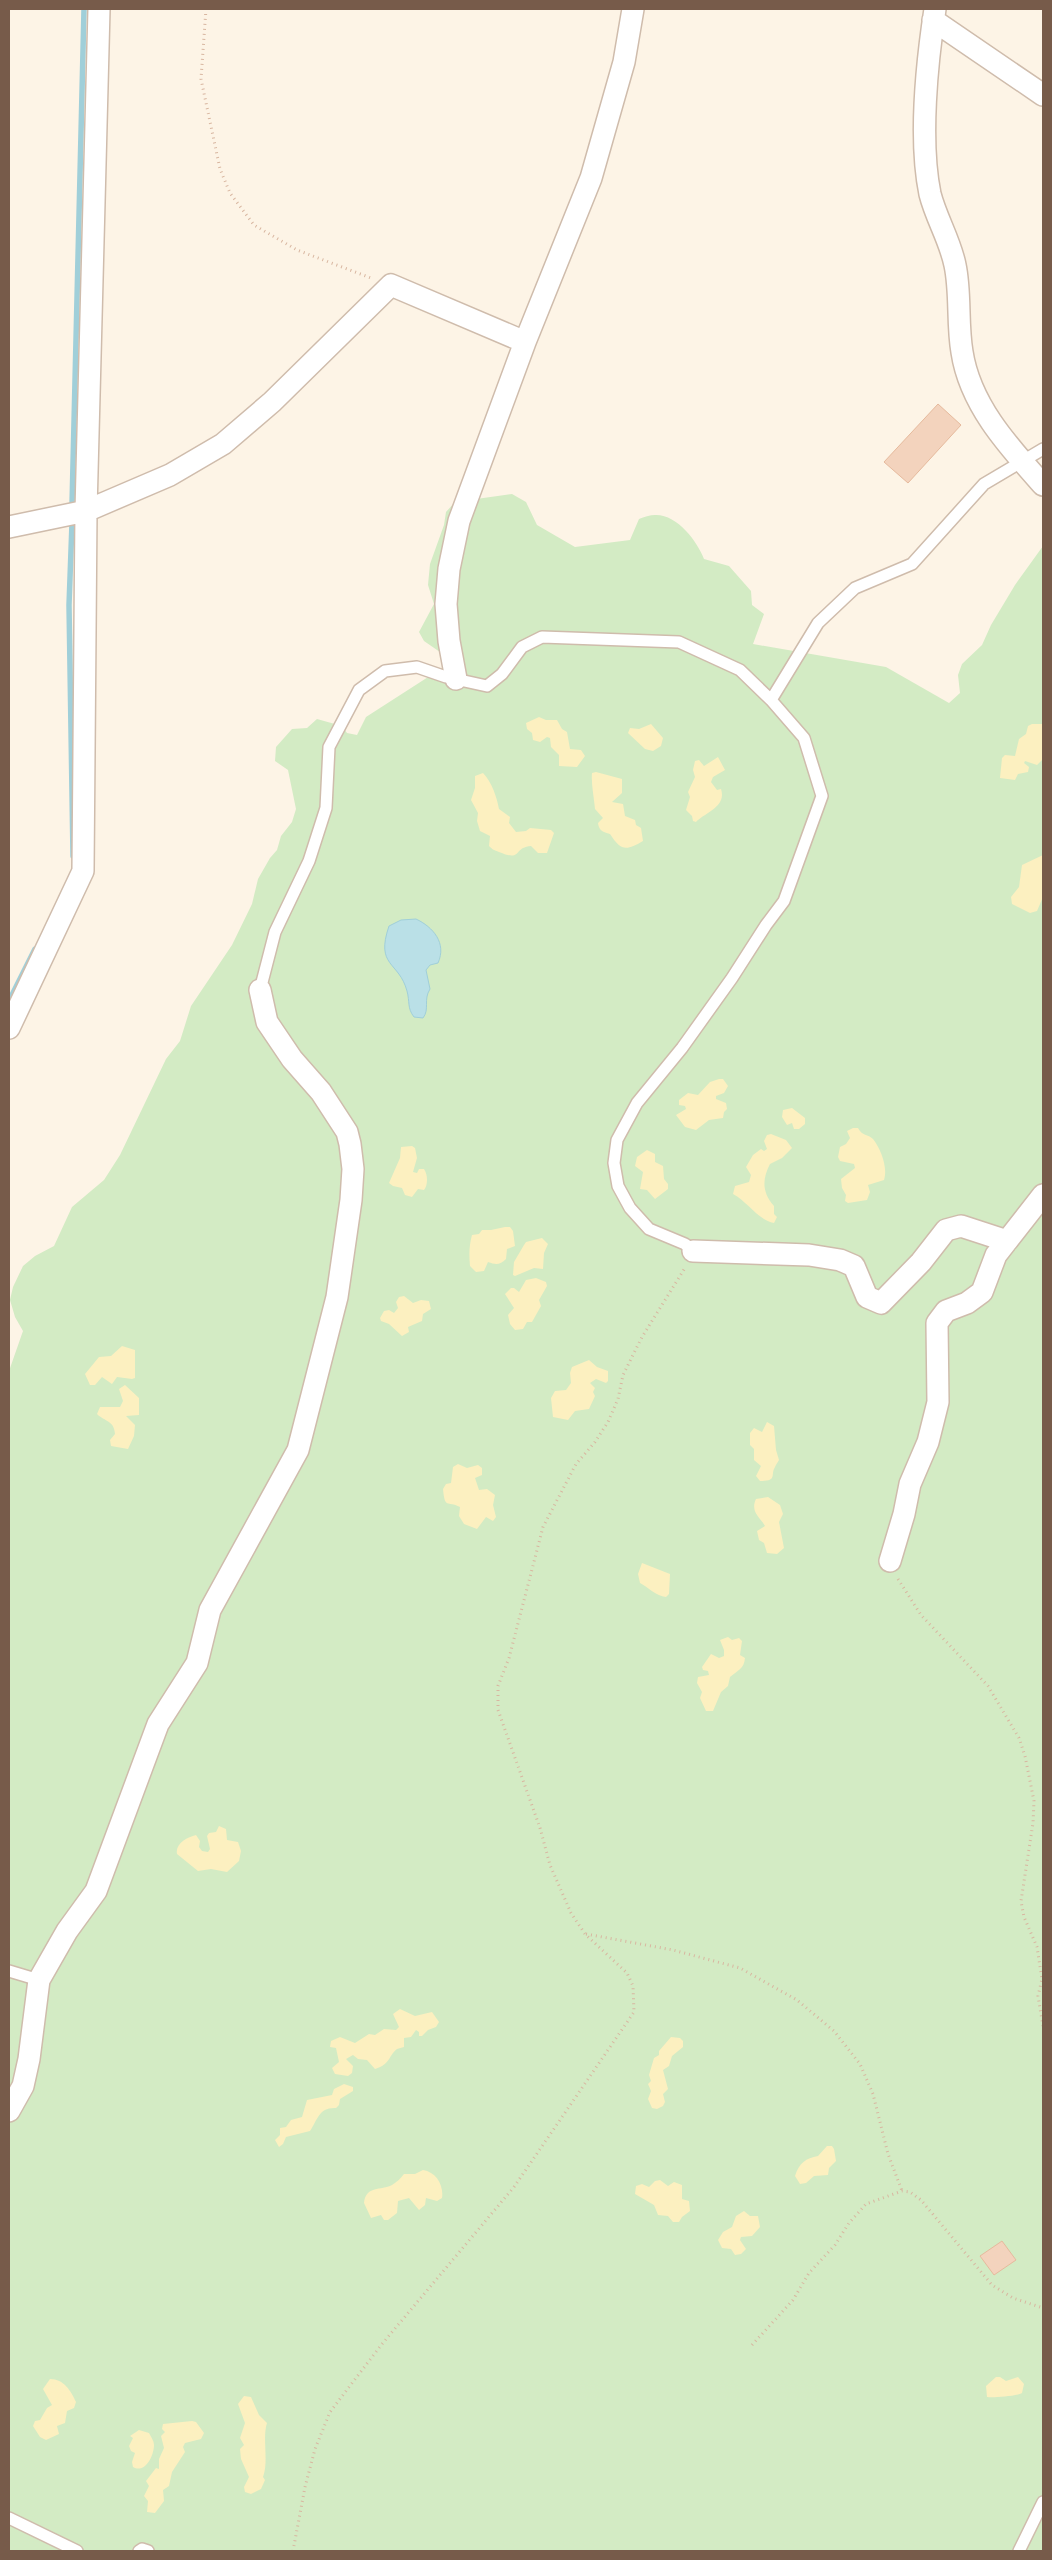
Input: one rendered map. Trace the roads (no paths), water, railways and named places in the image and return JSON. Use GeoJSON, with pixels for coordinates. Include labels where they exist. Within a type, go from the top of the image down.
{"type":"FeatureCollection","features":[{"type":"Feature","properties":{"kind":"street"},"geometry":{"type":"LineString","coordinates":[[9,1028],[83,871],[86,511],[99,9]]}},
{"type":"Feature","properties":{"kind":"street"},"geometry":{"type":"LineString","coordinates":[[456,679],[449,641],[446,604],[449,570],[459,521],[525,342],[591,178],[624,62],[634,9]]}},
{"type":"Feature","properties":{"kind":"street"},"geometry":{"type":"LineString","coordinates":[[934,14],[1043,96]]}},
{"type":"Feature","properties":{"kind":"street"},"geometry":{"type":"LineString","coordinates":[[934,14],[924,144],[930,195],[951,246],[956,267],[961,350],[965,369],[972,392],[982,408],[1043,485]]}},
{"type":"Feature","properties":{"kind":"street"},"geometry":{"type":"LineString","coordinates":[[9,527],[86,511],[170,475],[223,444],[272,402],[390,285],[525,342]]}},
{"type":"Feature","properties":{"kind":"street"},"geometry":{"type":"LineString","coordinates":[[9,2111],[23,2086],[29,2059],[34,2005],[40,1980],[67,1931],[96,1891],[158,1724],[197,1663],[210,1610],[298,1450],[337,1297],[351,1200],[353,1169],[347,1132],[321,1092],[292,1060],[267,1022],[260,990]]}},
{"type":"Feature","properties":{"kind":"street"},"geometry":{"type":"LineString","coordinates":[[890,1561],[904,1514],[910,1484],[928,1442],[938,1402],[937,1323],[946,1311],[967,1303],[982,1292],[996,1255],[1043,1195]]}},
{"type":"Feature","properties":{"kind":"street"},"geometry":{"type":"LineString","coordinates":[[693,1251],[809,1255],[840,1260],[854,1266],[867,1297],[881,1303],[920,1262],[946,1230],[961,1226],[1007,1241]]}},
{"type":"Feature","properties":{"kind":"lane"},"geometry":{"type":"LineString","coordinates":[[770,700],[818,623],[855,588],[912,564],[984,484],[1043,449]]}},
{"type":"Feature","properties":{"kind":"lane"},"geometry":{"type":"LineString","coordinates":[[260,990],[275,932],[309,861],[326,808],[329,747],[359,690],[385,671],[417,666],[456,679],[487,686],[502,674],[522,647],[542,637],[679,642],[740,670],[804,738],[822,796],[784,900],[682,1048],[636,1102],[617,1140],[614,1163],[618,1186],[630,1208],[649,1229],[685,1244],[693,1251]]}},
{"type":"Feature","properties":{"kind":"lane"},"geometry":{"type":"LineString","coordinates":[[9,1971],[40,1980]]}},
{"type":"Feature","properties":{"kind":"lane"},"geometry":{"type":"LineString","coordinates":[[1019,2551],[1043,2502]]}},
{"type":"Feature","properties":{"kind":"lane"},"geometry":{"type":"LineString","coordinates":[[9,2518],[77,2551]]}},
{"type":"Feature","properties":{"kind":"lane"},"geometry":{"type":"LineString","coordinates":[[139,2551],[142,2549],[148,2551]]}},
{"type":"Feature","properties":{"kind":"water"},"geometry":{"type":"Polygon","coordinates":[[[416,919],[433,931],[437,936],[441,949],[438,963],[430,965],[426,970],[430,989],[423,1018],[414,1017],[412,1014],[403,981],[386,957],[385,949],[385,939],[389,926],[401,920],[416,919]]]}},
{"type":"Feature","properties":{"kind":"waterway"},"geometry":{"type":"LineString","coordinates":[[72,505],[84,9]]}},
{"type":"Feature","properties":{"kind":"waterway"},"geometry":{"type":"LineString","coordinates":[[72,523],[69,605],[73,856]]}},
{"type":"Feature","properties":{"kind":"waterway"},"geometry":{"type":"LineString","coordinates":[[9,1001],[35,949]]}}]}
